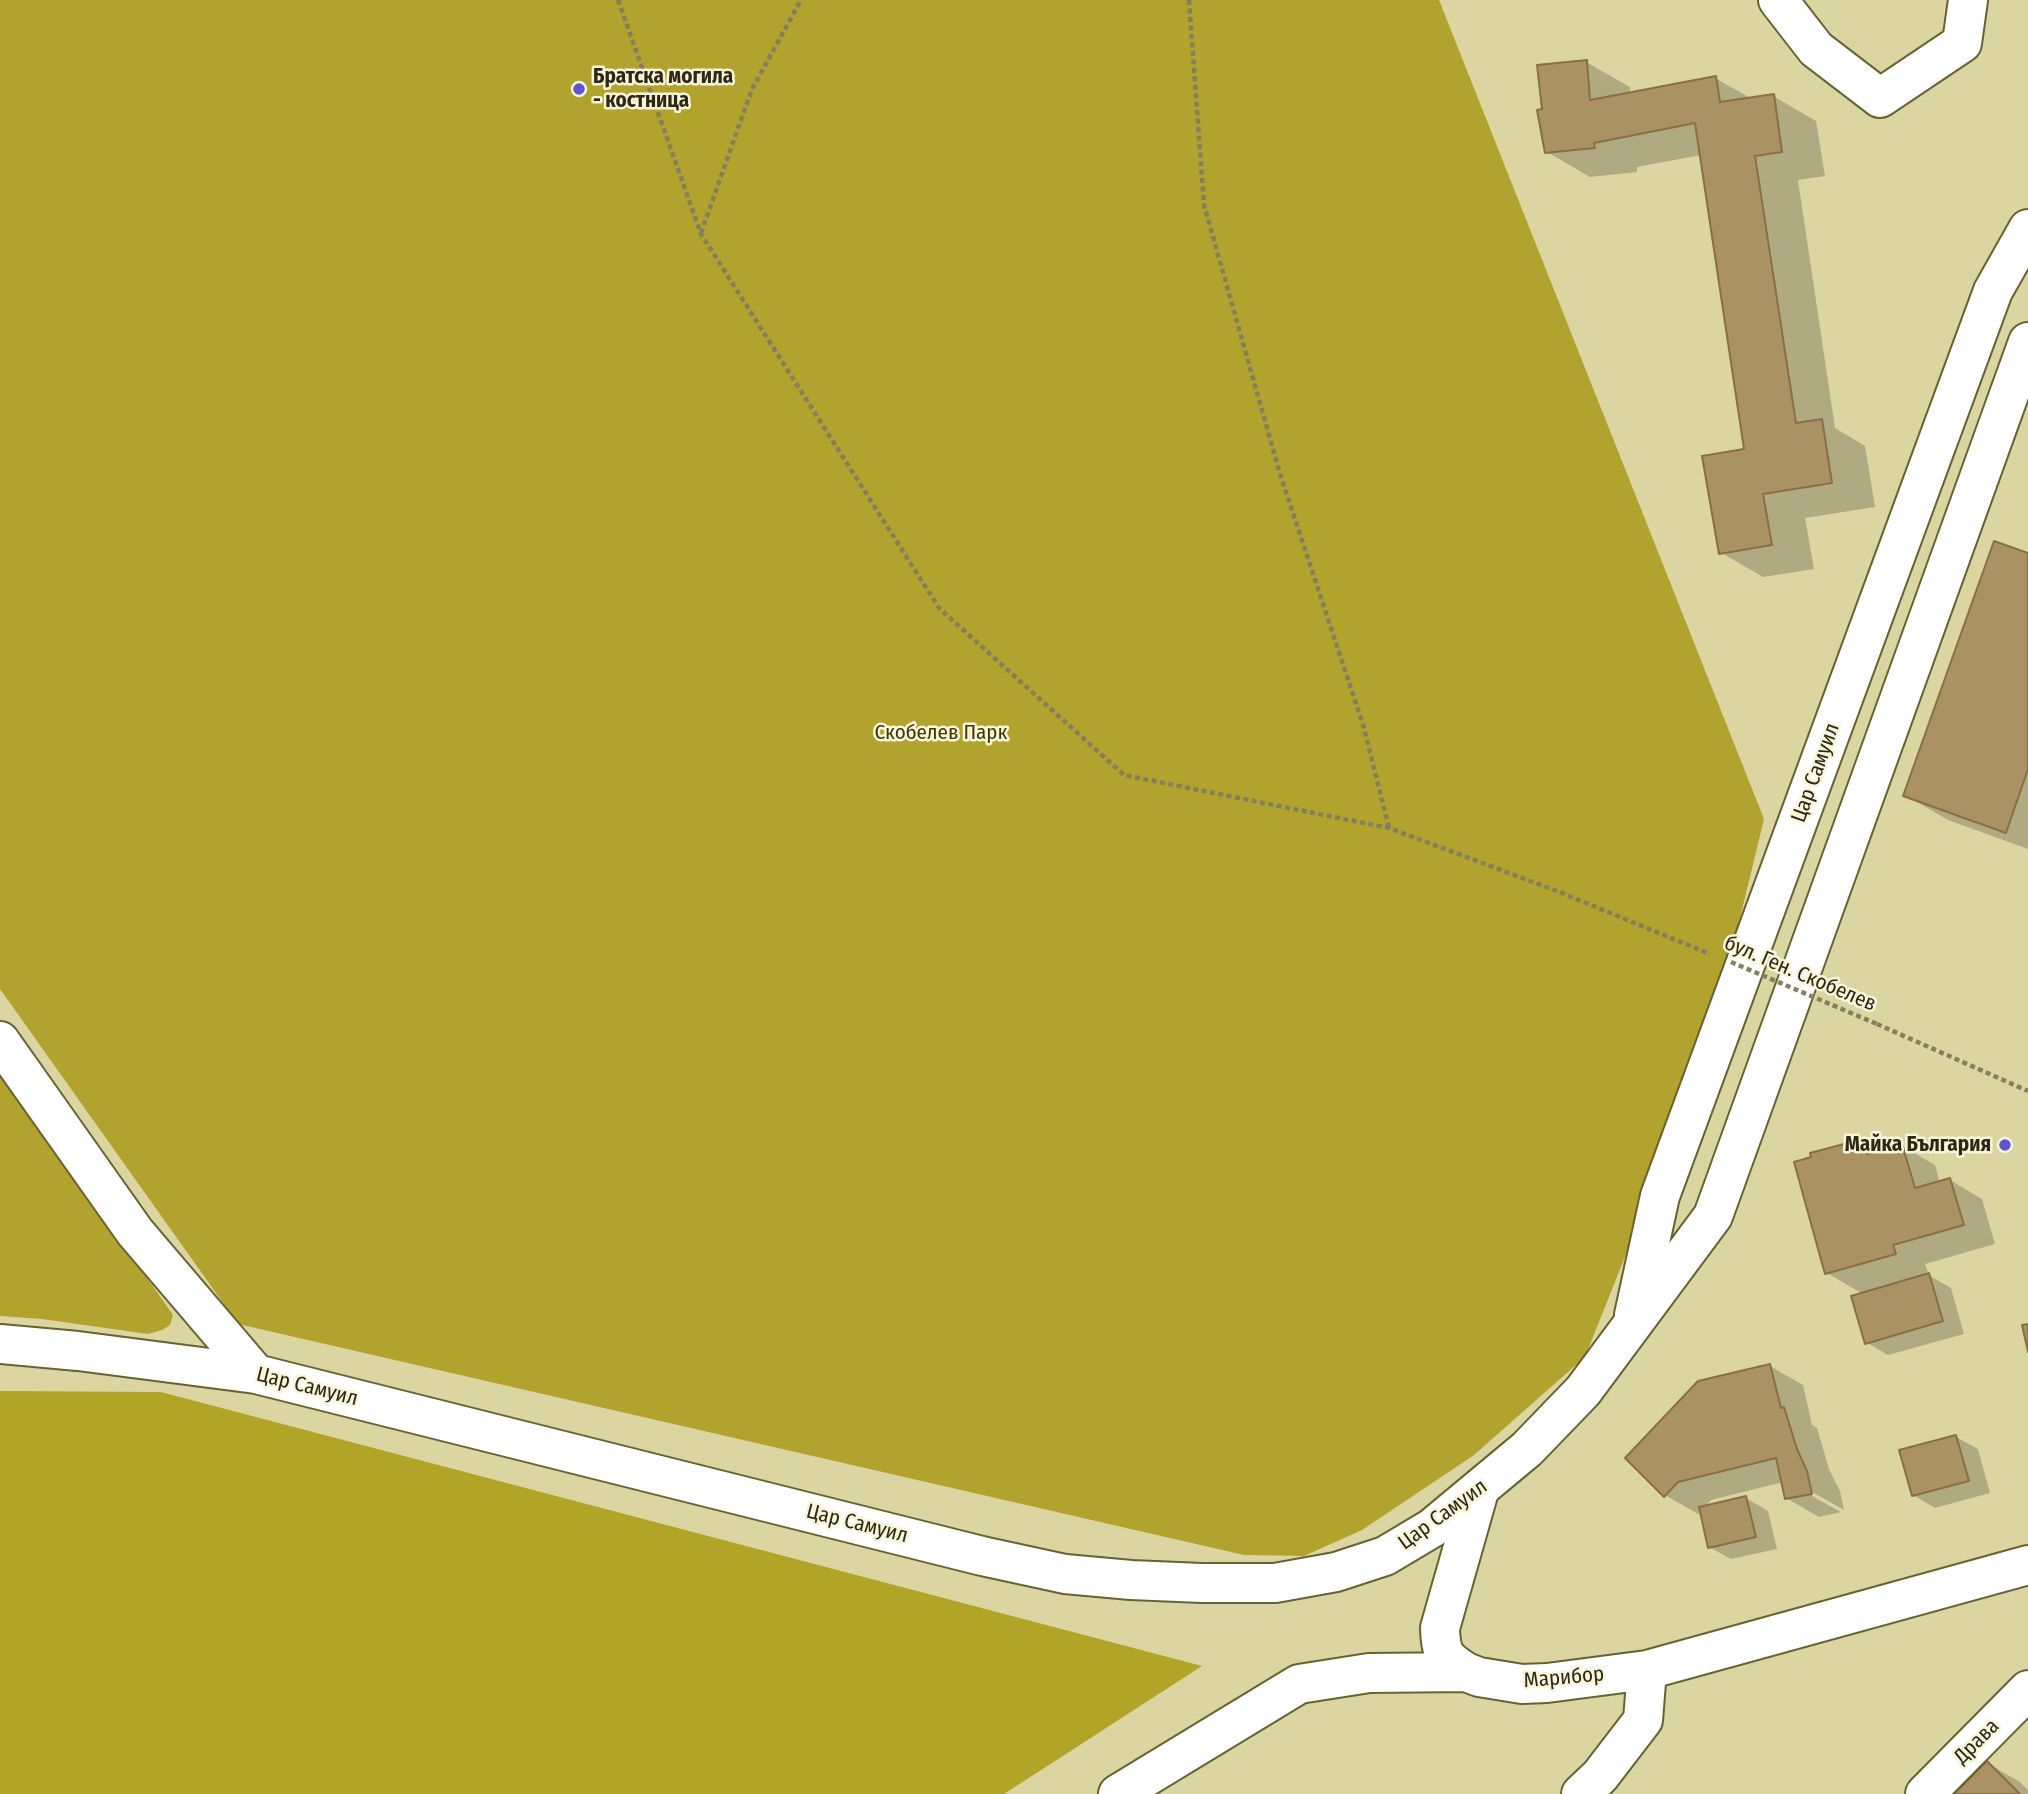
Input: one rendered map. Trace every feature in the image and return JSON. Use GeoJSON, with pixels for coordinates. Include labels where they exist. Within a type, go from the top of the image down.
{"type":"FeatureCollection","features":[{"type":"Feature","properties":{"kind":"street"},"geometry":{"type":"LineString","coordinates":[[1778,0],[1816,49],[1880,98],[1962,43],[1968,0]]}},
{"type":"Feature","properties":{"kind":"street","name":"Цар Самуил"},"geometry":{"type":"LineString","coordinates":[[1632,1327],[1660,1196],[1993,291],[2028,229]]}},
{"type":"Feature","properties":{"kind":"street","name":"Цар Самуил"},"geometry":{"type":"LineString","coordinates":[[0,1344],[78,1351],[256,1374],[982,1556],[1065,1574],[1202,1583],[1275,1583],[1336,1572],[1385,1556],[1432,1528],[1527,1450],[1583,1391],[1713,1216],[2028,342]]}},
{"type":"Feature","properties":{"kind":"street"},"geometry":{"type":"LineString","coordinates":[[0,1041],[135,1232],[256,1374]]}},
{"type":"Feature","properties":{"kind":"street"},"geometry":{"type":"LineString","coordinates":[[1466,1672],[1451,1663],[1441,1648],[1440,1628],[1479,1491]]}},
{"type":"Feature","properties":{"kind":"street","name":"Марибор"},"geometry":{"type":"LineString","coordinates":[[1118,1794],[1299,1684],[1369,1673],[1466,1672],[1479,1678],[1522,1684],[1547,1683],[1647,1670],[2028,1565]]}},
{"type":"Feature","properties":{"kind":"street"},"geometry":{"type":"LineString","coordinates":[[1581,1794],[1600,1776],[1643,1720],[1647,1670]]}},
{"type":"Feature","properties":{"kind":"street","name":"Драва"},"geometry":{"type":"LineString","coordinates":[[1925,1794],[2028,1690]]}},
{"type":"Feature","properties":{"kind":"path","name":"бул. Ген. Скобелев"},"geometry":{"type":"LineString","coordinates":[[618,0],[701,234],[939,608],[1124,775],[1389,828],[1557,891],[1718,957]]}},
{"type":"Feature","properties":{"kind":"path"},"geometry":{"type":"LineString","coordinates":[[701,234],[752,89],[801,0]]}},
{"type":"Feature","properties":{"kind":"path"},"geometry":{"type":"LineString","coordinates":[[1189,0],[1203,205],[1280,474],[1364,728],[1389,828]]}},
{"type":"Feature","properties":{"kind":"path","name":"бул. Ген. Скобелев"},"geometry":{"type":"LineString","coordinates":[[1731,962],[2028,1091]]}},
{"type":"Feature","properties":{"kind":"green space","name":"Скобелев Парк"},"geometry":{"type":"Polygon","coordinates":[[[0,0],[1439,0],[1764,819],[1709,1046],[1585,1357],[1474,1455],[1362,1530],[1304,1556],[1244,1555],[238,1324],[0,989],[0,0]]]}},
{"type":"Feature","properties":{"kind":"green space"},"geometry":{"type":"Polygon","coordinates":[[[0,1067],[173,1315],[170,1325],[148,1334],[0,1316],[0,1067]]]}},
{"type":"Feature","properties":{"kind":"shaded area"},"geometry":{"type":"Polygon","coordinates":[[[0,1391],[161,1392],[1202,1666],[1004,1794],[0,1794],[0,1391]]]}},
{"type":"Feature","properties":{"kind":"building"},"geometry":{"type":"Polygon","coordinates":[[[1587,60],[1590,100],[1716,76],[1720,102],[1774,94],[1782,152],[1755,156],[1796,423],[1822,419],[1832,483],[1763,494],[1772,545],[1719,554],[1702,456],[1744,449],[1695,123],[1594,143],[1595,148],[1545,153],[1537,110],[1542,109],[1537,65],[1587,60]]]}},
{"type":"Feature","properties":{"kind":"building"},"geometry":{"type":"Polygon","coordinates":[[[1994,541],[2028,553],[2028,769],[2006,833],[1903,796],[1994,541]]]}},
{"type":"Feature","properties":{"kind":"building"},"geometry":{"type":"Polygon","coordinates":[[[1863,1139],[1868,1154],[1902,1144],[1915,1188],[1950,1178],[1964,1225],[1893,1245],[1896,1254],[1825,1274],[1794,1162],[1811,1157],[1810,1153],[1863,1139]]]}},
{"type":"Feature","properties":{"kind":"building"},"geometry":{"type":"Polygon","coordinates":[[[1929,1273],[1943,1321],[1865,1344],[1851,1296],[1929,1273]]]}},
{"type":"Feature","properties":{"kind":"building"},"geometry":{"type":"Polygon","coordinates":[[[2028,1324],[2028,1352],[2022,1325],[2028,1324]]]}},
{"type":"Feature","properties":{"kind":"building"},"geometry":{"type":"Polygon","coordinates":[[[1770,1364],[1781,1408],[1784,1407],[1807,1471],[1812,1494],[1785,1499],[1776,1458],[1678,1482],[1664,1497],[1625,1458],[1698,1381],[1770,1364]]]}},
{"type":"Feature","properties":{"kind":"building"},"geometry":{"type":"Polygon","coordinates":[[[1956,1435],[1969,1481],[1912,1496],[1899,1450],[1956,1435]]]}},
{"type":"Feature","properties":{"kind":"building"},"geometry":{"type":"Polygon","coordinates":[[[1746,1496],[1756,1537],[1708,1548],[1699,1507],[1746,1496]]]}},
{"type":"Feature","properties":{"kind":"building"},"geometry":{"type":"Polygon","coordinates":[[[1987,1761],[2020,1794],[1954,1794],[1987,1761]]]}},
{"type":"Feature","properties":{"kind":"place","name":"Братска могила - костница"},"geometry":{"type":"Point","coordinates":[579,89]}},
{"type":"Feature","properties":{"kind":"place","name":"Майка България"},"geometry":{"type":"Point","coordinates":[2005,1145]}}]}
